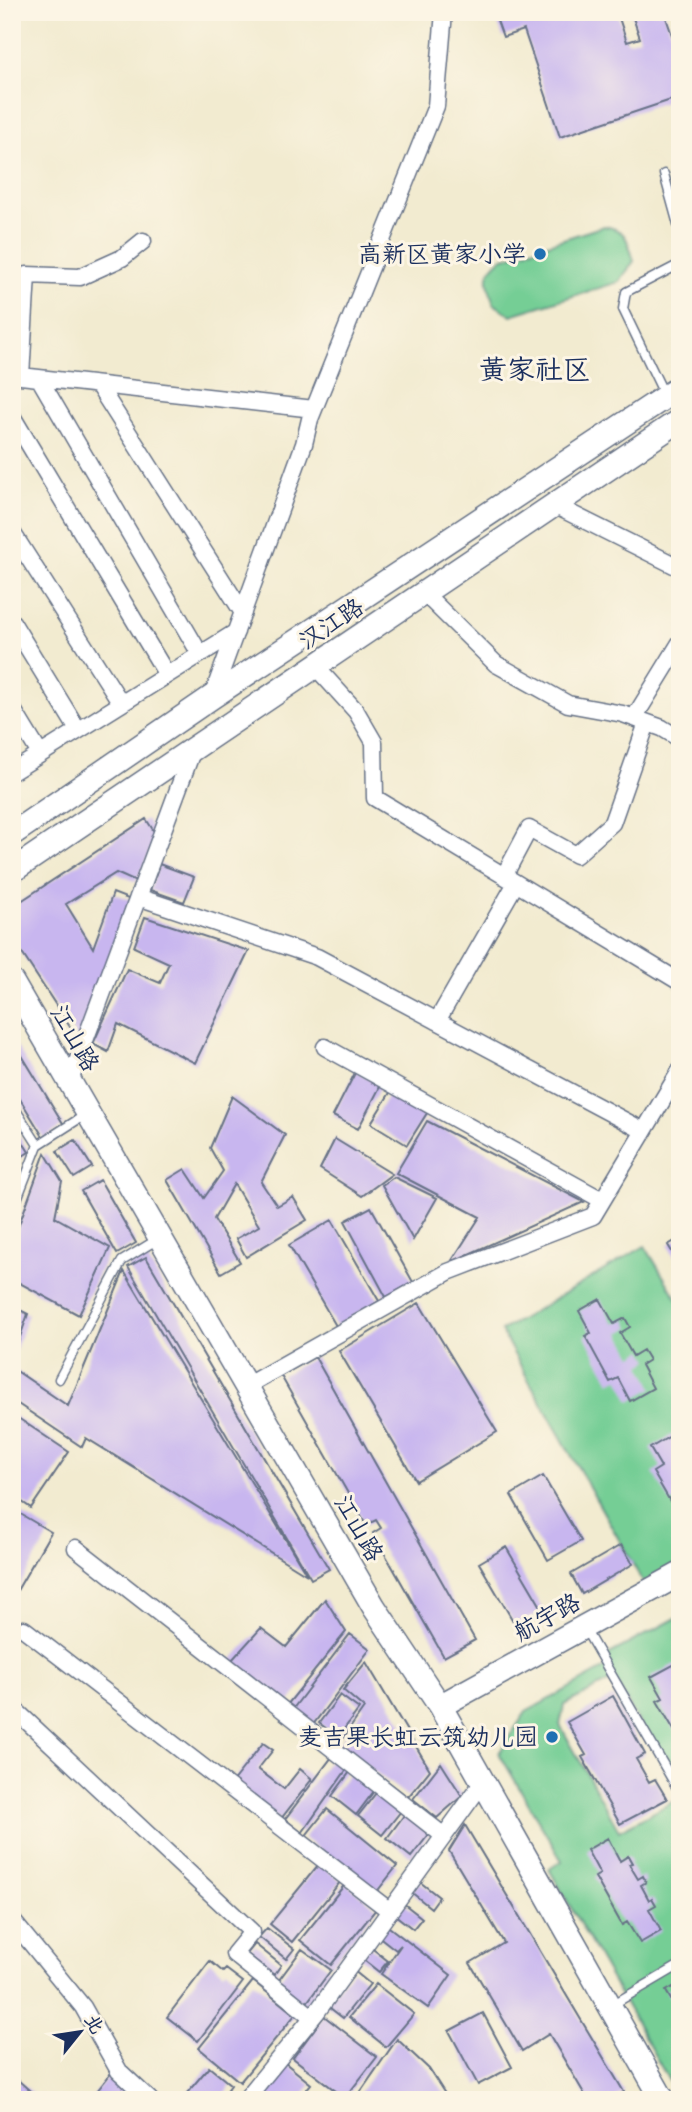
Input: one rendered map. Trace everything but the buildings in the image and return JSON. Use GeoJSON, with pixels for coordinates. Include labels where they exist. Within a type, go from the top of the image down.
{"type":"FeatureCollection","features":[{"type":"Feature","properties":{"kind":"main road","name":"汉江路"},"geometry":{"type":"LineString","coordinates":[[12,834],[212,697],[673,392]]}},
{"type":"Feature","properties":{"kind":"main road","name":"汉江路"},"geometry":{"type":"LineString","coordinates":[[12,871],[680,420]]}},
{"type":"Feature","properties":{"kind":"main road","name":"江山路"},"geometry":{"type":"LineString","coordinates":[[12,982],[374,1607],[440,1706],[663,2100]]}},
{"type":"Feature","properties":{"kind":"main road","name":"航宇路"},"geometry":{"type":"LineString","coordinates":[[440,1706],[680,1574]]}},
{"type":"Feature","properties":{"kind":"street"},"geometry":{"type":"LineString","coordinates":[[212,697],[304,444],[314,409],[436,106],[444,12]]}},
{"type":"Feature","properties":{"kind":"street"},"geometry":{"type":"LineString","coordinates":[[143,241],[122,258],[80,277],[27,275],[17,376],[314,409]]}},
{"type":"Feature","properties":{"kind":"street"},"geometry":{"type":"LineString","coordinates":[[39,378],[201,654]]}},
{"type":"Feature","properties":{"kind":"street"},"geometry":{"type":"LineString","coordinates":[[98,385],[243,613]]}},
{"type":"Feature","properties":{"kind":"street"},"geometry":{"type":"LineString","coordinates":[[12,416],[167,675]]}},
{"type":"Feature","properties":{"kind":"street"},"geometry":{"type":"LineString","coordinates":[[554,505],[680,568]]}},
{"type":"Feature","properties":{"kind":"street"},"geometry":{"type":"LineString","coordinates":[[12,532],[121,704]]}},
{"type":"Feature","properties":{"kind":"street"},"geometry":{"type":"LineString","coordinates":[[424,593],[496,664],[568,704],[641,720],[680,739]]}},
{"type":"Feature","properties":{"kind":"street"},"geometry":{"type":"LineString","coordinates":[[12,622],[78,730]]}},
{"type":"Feature","properties":{"kind":"street"},"geometry":{"type":"LineString","coordinates":[[12,772],[236,632]]}},
{"type":"Feature","properties":{"kind":"street"},"geometry":{"type":"LineString","coordinates":[[437,1021],[510,880],[529,829],[576,855],[612,823],[641,720],[680,643]]}},
{"type":"Feature","properties":{"kind":"street"},"geometry":{"type":"LineString","coordinates":[[315,666],[356,711],[374,742],[375,798],[680,982]]}},
{"type":"Feature","properties":{"kind":"street"},"geometry":{"type":"LineString","coordinates":[[12,708],[40,754]]}},
{"type":"Feature","properties":{"kind":"street"},"geometry":{"type":"LineString","coordinates":[[70,1081],[193,749]]}},
{"type":"Feature","properties":{"kind":"street"},"geometry":{"type":"LineString","coordinates":[[138,897],[317,957],[644,1130]]}},
{"type":"Feature","properties":{"kind":"street"},"geometry":{"type":"LineString","coordinates":[[325,1047],[602,1200]]}},
{"type":"Feature","properties":{"kind":"street"},"geometry":{"type":"LineString","coordinates":[[246,1386],[448,1272],[593,1216],[680,1071]]}},
{"type":"Feature","properties":{"kind":"street"},"geometry":{"type":"LineString","coordinates":[[76,1548],[444,1836]]}},
{"type":"Feature","properties":{"kind":"street"},"geometry":{"type":"LineString","coordinates":[[24,1629],[390,1911]]}},
{"type":"Feature","properties":{"kind":"street"},"geometry":{"type":"LineString","coordinates":[[12,1707],[251,1932],[234,1954],[312,2017]]}},
{"type":"Feature","properties":{"kind":"street"},"geometry":{"type":"LineString","coordinates":[[245,2100],[312,2017],[483,1782]]}},
{"type":"Feature","properties":{"kind":"street"},"geometry":{"type":"LineString","coordinates":[[12,1920],[83,2007],[118,2071],[150,2100]]}},
{"type":"Feature","properties":{"kind":"lane"},"geometry":{"type":"LineString","coordinates":[[664,174],[680,232]]}},
{"type":"Feature","properties":{"kind":"lane"},"geometry":{"type":"LineString","coordinates":[[673,392],[624,309],[626,292],[680,264]]}},
{"type":"Feature","properties":{"kind":"lane"},"geometry":{"type":"LineString","coordinates":[[12,1104],[38,1145]]}},
{"type":"Feature","properties":{"kind":"lane"},"geometry":{"type":"LineString","coordinates":[[12,1212],[38,1145],[88,1113]]}},
{"type":"Feature","properties":{"kind":"lane"},"geometry":{"type":"LineString","coordinates":[[59,1379],[122,1261],[161,1238]]}},
{"type":"Feature","properties":{"kind":"lane"},"geometry":{"type":"LineString","coordinates":[[584,1627],[680,1793]]}},
{"type":"Feature","properties":{"kind":"lane"},"geometry":{"type":"LineString","coordinates":[[610,2007],[680,1965]]}},
{"type":"Feature","properties":{"kind":"green space"},"geometry":{"type":"Polygon","coordinates":[[[604,226],[622,233],[634,261],[619,282],[511,315],[494,304],[488,275],[501,259],[604,226]]]}},
{"type":"Feature","properties":{"kind":"green space"},"geometry":{"type":"Polygon","coordinates":[[[645,1246],[680,1304],[680,1574],[648,1591],[501,1331],[645,1246]]]}},
{"type":"Feature","properties":{"kind":"green space"},"geometry":{"type":"Polygon","coordinates":[[[680,1616],[680,1793],[614,1679],[564,1705],[560,1725],[619,1831],[680,1798],[680,2100],[549,1869],[562,1861],[499,1753],[526,1712],[607,1667],[602,1658],[680,1616]]]}},
{"type":"Feature","properties":{"kind":"place","name":"高新区黄家小学"},"geometry":{"type":"Point","coordinates":[540,254]}},
{"type":"Feature","properties":{"kind":"place","name":"麦吉果长虹云筑幼儿园"},"geometry":{"type":"Point","coordinates":[552,1737]}},
{"type":"Feature","properties":{"kind":"district","name":"黄家社区"},"geometry":{"type":"Point","coordinates":[535,369]}}]}
